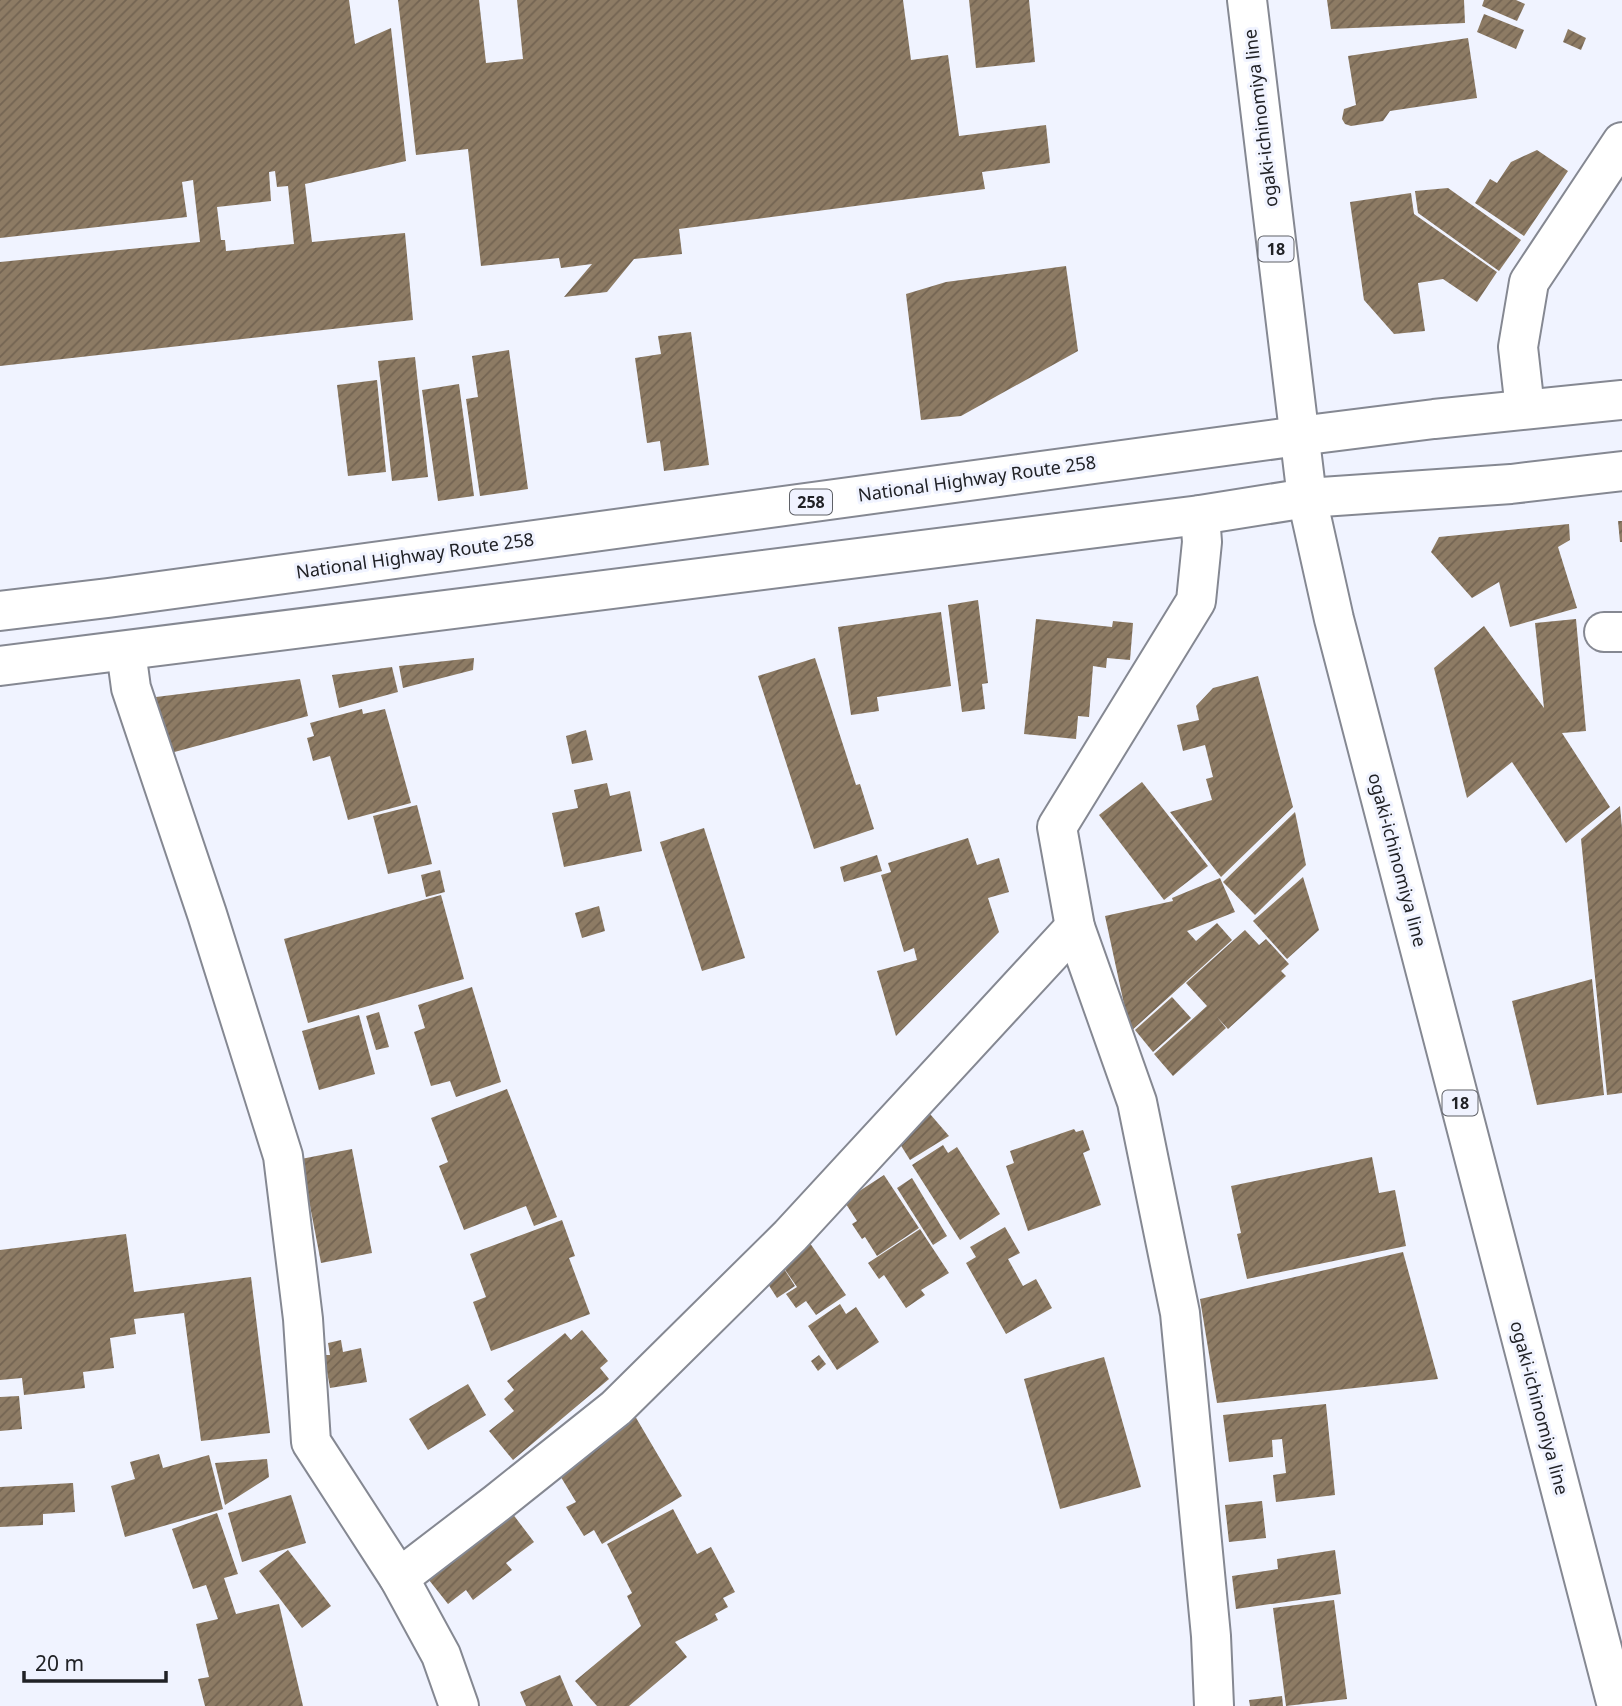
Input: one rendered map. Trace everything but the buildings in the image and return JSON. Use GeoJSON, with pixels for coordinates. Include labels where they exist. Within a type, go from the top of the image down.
{"type":"FeatureCollection","features":[{"type":"Feature","properties":{"kind":"main road","name":"ogaki-ichinomiya line"},"geometry":{"type":"LineString","coordinates":[[1247,0],[1307,498],[1334,619],[1617,1706]]}},
{"type":"Feature","properties":{"kind":"main road"},"geometry":{"type":"LineString","coordinates":[[1525,409],[1518,347],[1529,282],[1622,142]]}},
{"type":"Feature","properties":{"kind":"main road","name":"National Highway Route 258"},"geometry":{"type":"LineString","coordinates":[[0,611],[1299,436],[1622,400]]}},
{"type":"Feature","properties":{"kind":"main road"},"geometry":{"type":"LineString","coordinates":[[0,666],[1200,514],[1307,498],[1511,484],[1622,471]]}},
{"type":"Feature","properties":{"kind":"main road"},"geometry":{"type":"LineString","coordinates":[[1200,514],[1202,542],[1196,601],[1057,827],[1075,927],[1137,1102],[1180,1313],[1211,1636],[1214,1706]]}},
{"type":"Feature","properties":{"kind":"main road"},"geometry":{"type":"LineString","coordinates":[[126,651],[131,688],[207,914],[283,1156],[303,1320],[311,1442],[399,1578],[441,1655],[458,1706]]}},
{"type":"Feature","properties":{"kind":"main road"},"geometry":{"type":"LineString","coordinates":[[399,1578],[616,1408],[790,1236],[1075,927]]}}]}
